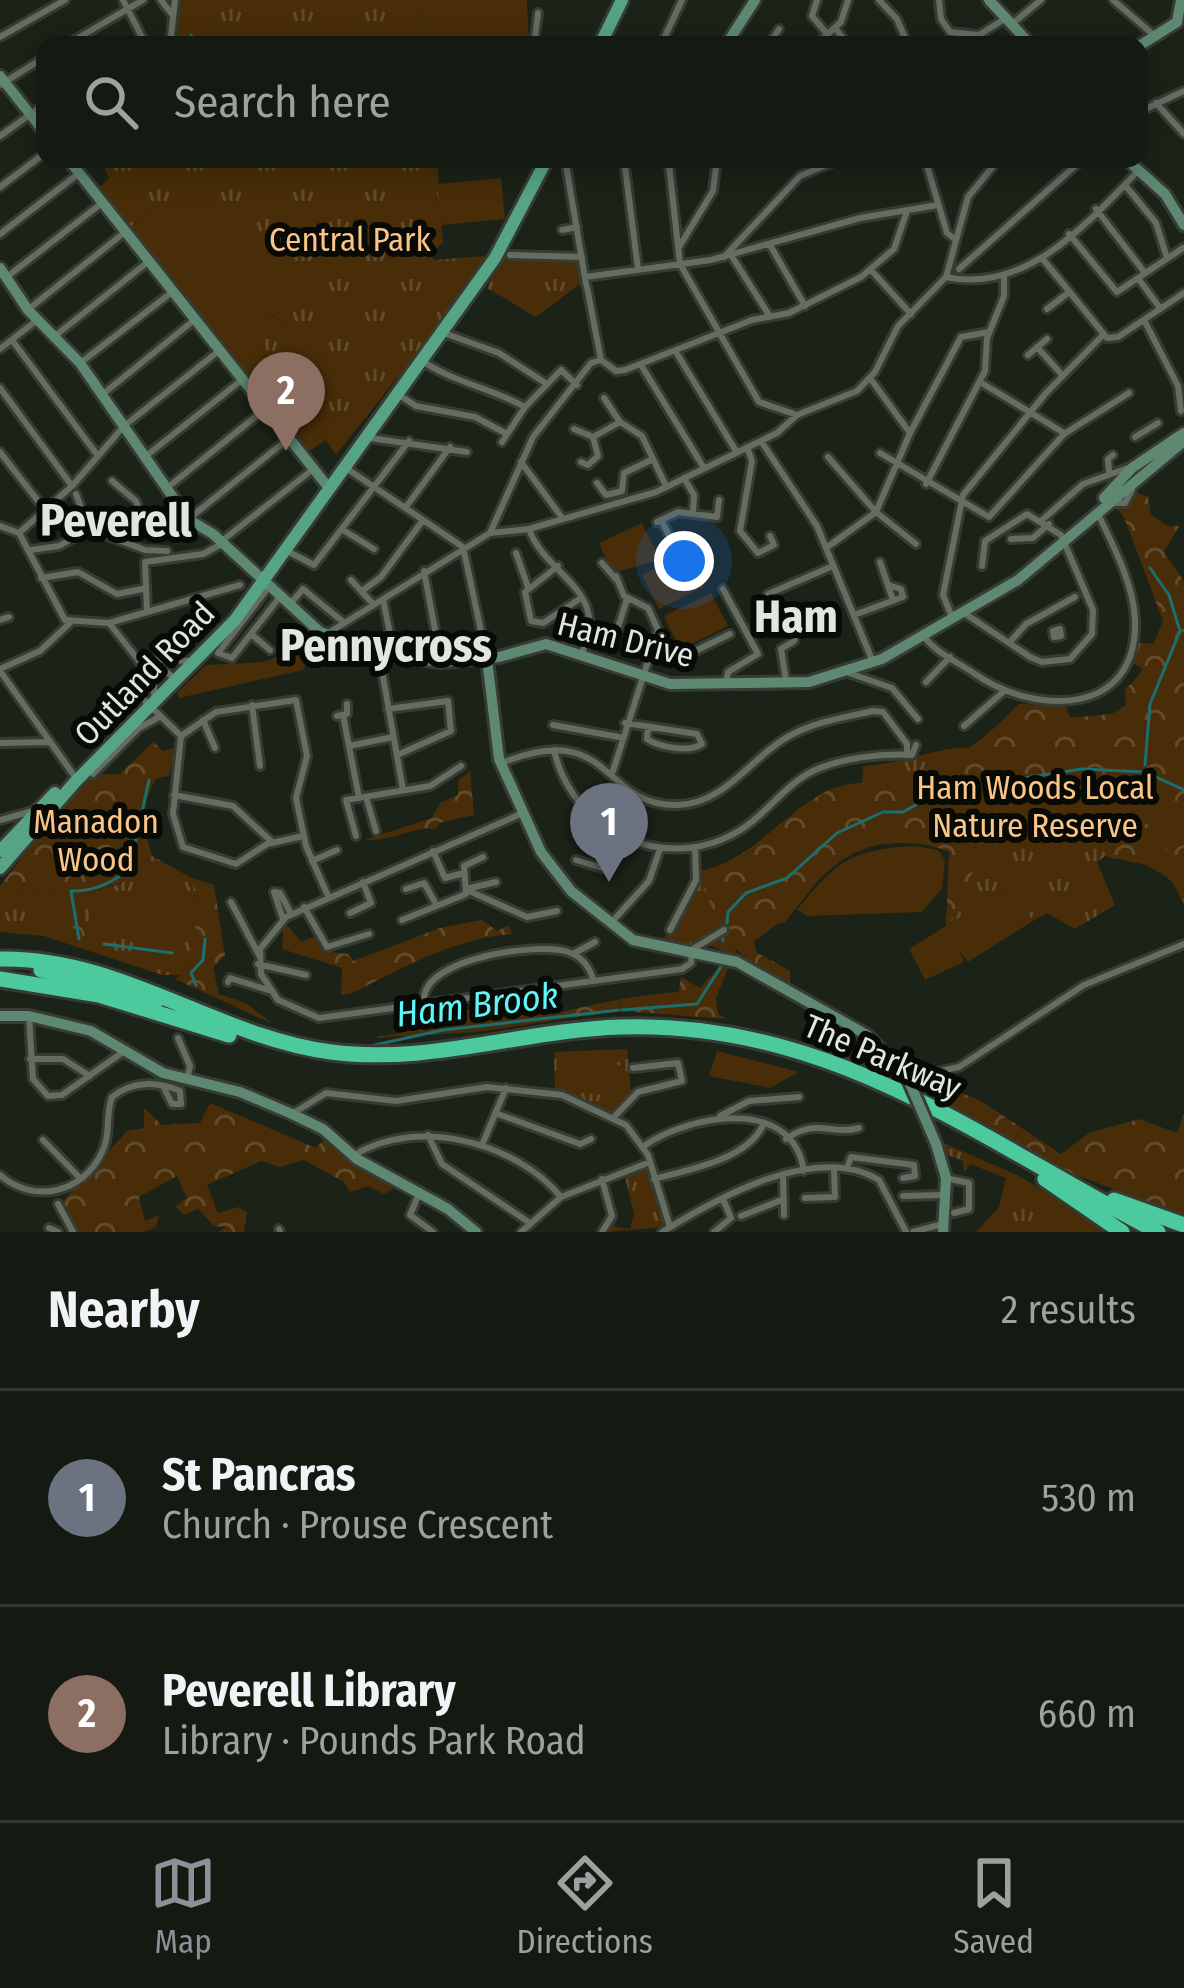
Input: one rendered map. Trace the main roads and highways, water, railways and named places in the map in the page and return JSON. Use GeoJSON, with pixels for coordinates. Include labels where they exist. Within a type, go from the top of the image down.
{"type":"FeatureCollection","features":[{"type":"Feature","properties":{"kind":"highway"},"geometry":{"type":"LineString","coordinates":[[0,949],[83,957],[168,998]]}},
{"type":"Feature","properties":{"kind":"highway","name":"The Parkway"},"geometry":{"type":"LineString","coordinates":[[0,958],[86,967],[272,1041],[364,1055],[441,1053],[624,1027],[764,1040],[888,1083],[1158,1232]]}},
{"type":"Feature","properties":{"kind":"highway","name":"The Parkway"},"geometry":{"type":"LineString","coordinates":[[0,968],[100,982],[248,1041],[311,1057],[381,1063],[592,1034],[669,1033],[796,1055],[868,1081],[1145,1232]]}},
{"type":"Feature","properties":{"kind":"highway"},"geometry":{"type":"LineString","coordinates":[[0,979],[99,995],[248,1041]]}},
{"type":"Feature","properties":{"kind":"highway"},"geometry":{"type":"LineString","coordinates":[[1026,1166],[1122,1232]]}},
{"type":"Feature","properties":{"kind":"highway"},"geometry":{"type":"LineString","coordinates":[[1061,1178],[1184,1225]]}},
{"type":"Feature","properties":{"kind":"main road"},"geometry":{"type":"LineString","coordinates":[[606,36],[622,0]]}},
{"type":"Feature","properties":{"kind":"main road","name":"Outland Road"},"geometry":{"type":"LineString","coordinates":[[175,679],[211,649],[442,331],[504,244],[542,168]]}},
{"type":"Feature","properties":{"kind":"main road","name":"Outland Road"},"geometry":{"type":"LineString","coordinates":[[326,485],[359,442]]}},
{"type":"Feature","properties":{"kind":"main road","name":"Outland Road"},"geometry":{"type":"LineString","coordinates":[[0,859],[152,705],[261,582]]}},
{"type":"Feature","properties":{"kind":"main road","name":"Outland Road"},"geometry":{"type":"LineString","coordinates":[[59,795],[74,774],[152,705]]}},
{"type":"Feature","properties":{"kind":"main road"},"geometry":{"type":"LineString","coordinates":[[0,859],[17,820],[59,795]]}},
{"type":"Feature","properties":{"kind":"main road"},"geometry":{"type":"LineString","coordinates":[[0,880],[59,795]]}},
{"type":"Feature","properties":{"kind":"waterway"},"geometry":{"type":"LineString","coordinates":[[1145,765],[1150,704],[1180,631],[1169,595],[1150,568]]}},
{"type":"Feature","properties":{"kind":"waterway","name":"Ham Brook"},"geometry":{"type":"LineString","coordinates":[[727,923],[728,912],[746,893],[787,878],[837,833],[883,812],[903,812],[941,791],[1082,769],[1145,772],[1184,790]]}},
{"type":"Feature","properties":{"kind":"waterway"},"geometry":{"type":"LineString","coordinates":[[134,848],[149,780]]}},
{"type":"Feature","properties":{"kind":"waterway"},"geometry":{"type":"LineString","coordinates":[[79,939],[71,891],[97,887],[120,876],[134,865],[133,852]]}},
{"type":"Feature","properties":{"kind":"waterway"},"geometry":{"type":"LineString","coordinates":[[722,936],[723,941]]}},
{"type":"Feature","properties":{"kind":"waterway"},"geometry":{"type":"LineString","coordinates":[[196,985],[191,973],[203,960],[205,939]]}},
{"type":"Feature","properties":{"kind":"waterway"},"geometry":{"type":"LineString","coordinates":[[104,944],[172,953]]}},
{"type":"Feature","properties":{"kind":"waterway","name":"Ham Brook"},"geometry":{"type":"LineString","coordinates":[[622,1010],[697,1004],[722,965]]}},
{"type":"Feature","properties":{"kind":"waterway","name":"Ham Brook"},"geometry":{"type":"LineString","coordinates":[[342,1045],[370,1046],[443,1030],[619,1010]]}},
{"type":"Feature","properties":{"kind":"place","name":"Peverell Library"},"geometry":{"type":"Point","coordinates":[286,451]}},
{"type":"Feature","properties":{"kind":"place","name":"St Pancras"},"geometry":{"type":"Point","coordinates":[609,882]}},
{"type":"Feature","properties":{"kind":"district","name":"Peverell"},"geometry":{"type":"Point","coordinates":[116,520]}},
{"type":"Feature","properties":{"kind":"district","name":"Ham"},"geometry":{"type":"Point","coordinates":[796,616]}},
{"type":"Feature","properties":{"kind":"district","name":"Pennycross"},"geometry":{"type":"Point","coordinates":[386,645]}},
{"type":"Feature","properties":{"kind":"park label","name":"Central Park"},"geometry":{"type":"Point","coordinates":[350,239]}},
{"type":"Feature","properties":{"kind":"park label","name":"Ham Woods Local Nature Reserve"},"geometry":{"type":"Point","coordinates":[1035,806]}},
{"type":"Feature","properties":{"kind":"park label","name":"Manadon Wood"},"geometry":{"type":"Point","coordinates":[96,840]}}]}
